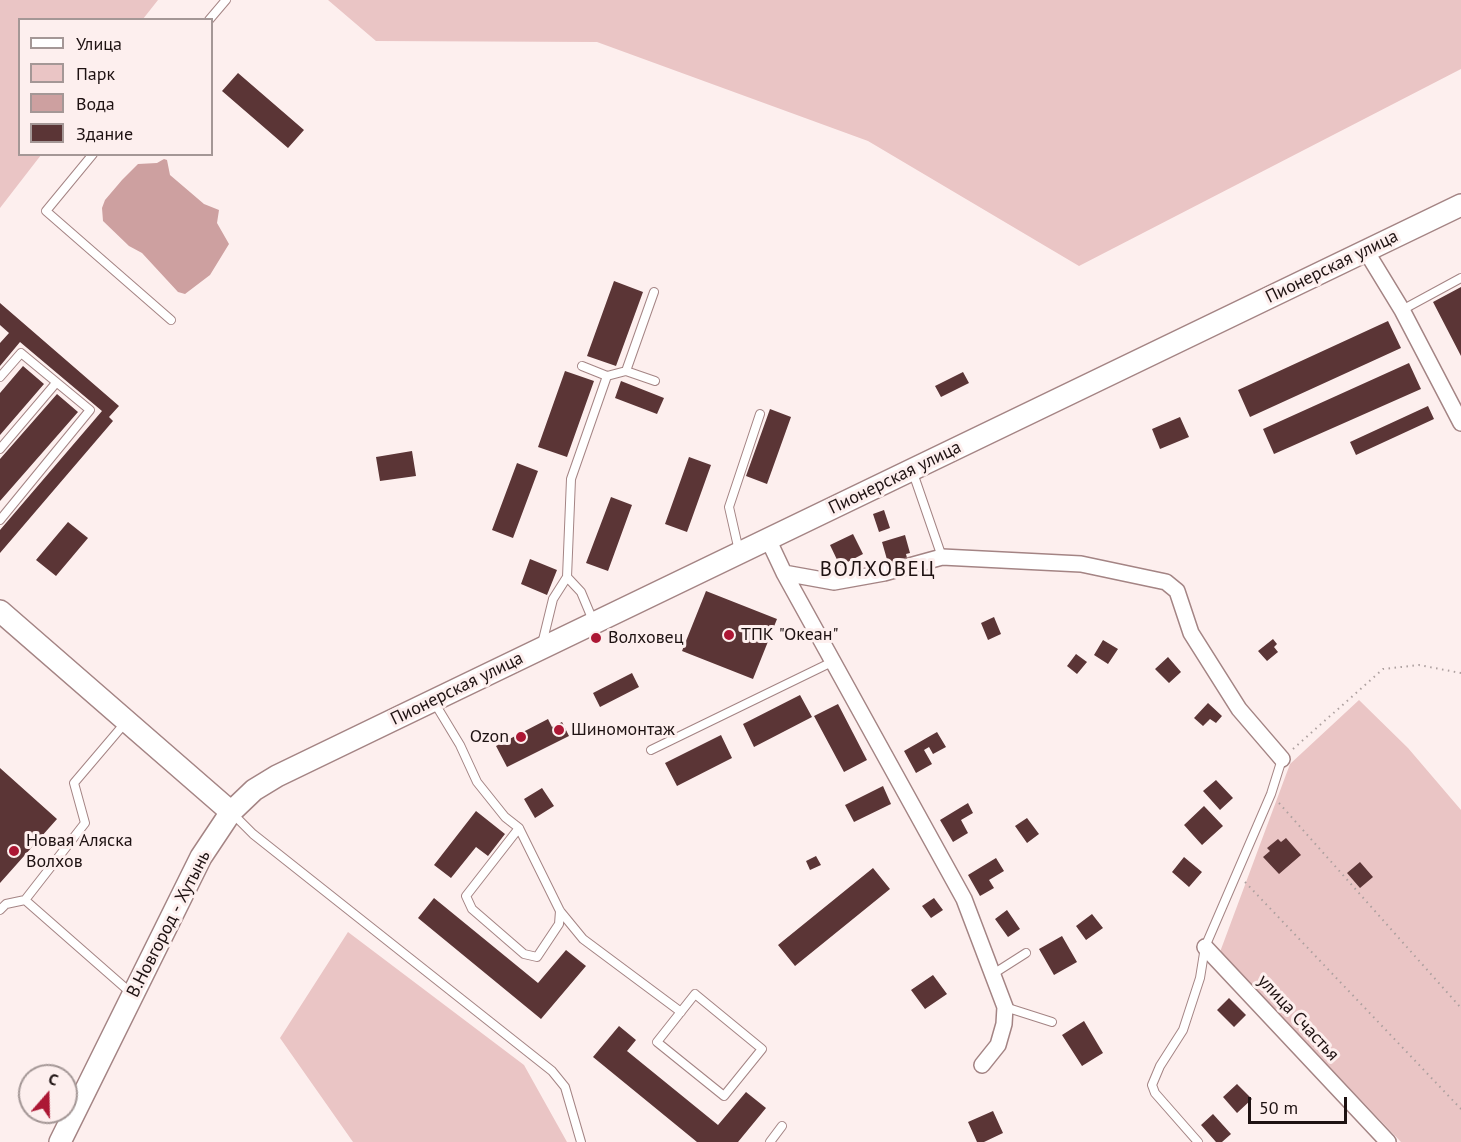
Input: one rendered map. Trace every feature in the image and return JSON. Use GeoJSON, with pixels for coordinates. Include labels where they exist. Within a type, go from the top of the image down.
{"type":"FeatureCollection","features":[{"type":"Feature","properties":{"kind":"street","name":"Пионерская улица"},"geometry":{"type":"LineString","coordinates":[[328,752],[1461,205]]}},
{"type":"Feature","properties":{"kind":"street"},"geometry":{"type":"LineString","coordinates":[[1366,251],[1402,310],[1461,423]]}},
{"type":"Feature","properties":{"kind":"street"},"geometry":{"type":"LineString","coordinates":[[768,539],[832,662],[964,899],[1005,1006],[1004,1024],[998,1045],[982,1065]]}},
{"type":"Feature","properties":{"kind":"street"},"geometry":{"type":"LineString","coordinates":[[784,573],[834,582],[884,573],[942,557],[1081,564],[1157,579],[1173,586],[1177,591],[1191,633],[1239,709],[1282,759]]}},
{"type":"Feature","properties":{"kind":"street"},"geometry":{"type":"LineString","coordinates":[[0,611],[231,812]]}},
{"type":"Feature","properties":{"kind":"street","name":"В.Новгород - Хутынь"},"geometry":{"type":"LineString","coordinates":[[60,1142],[201,857],[231,812],[254,790],[328,752]]}},
{"type":"Feature","properties":{"kind":"street","name":"улица Счастья"},"geometry":{"type":"LineString","coordinates":[[1205,947],[1388,1142]]}},
{"type":"Feature","properties":{"kind":"lane"},"geometry":{"type":"LineString","coordinates":[[211,18],[226,0]]}},
{"type":"Feature","properties":{"kind":"lane"},"geometry":{"type":"LineString","coordinates":[[91,156],[46,211],[171,320]]}},
{"type":"Feature","properties":{"kind":"lane"},"geometry":{"type":"LineString","coordinates":[[1402,310],[1461,278]]}},
{"type":"Feature","properties":{"kind":"lane"},"geometry":{"type":"LineString","coordinates":[[626,371],[654,292]]}},
{"type":"Feature","properties":{"kind":"lane"},"geometry":{"type":"LineString","coordinates":[[0,377],[21,353],[90,410],[0,520]]}},
{"type":"Feature","properties":{"kind":"lane"},"geometry":{"type":"LineString","coordinates":[[582,366],[607,376],[626,371],[655,381]]}},
{"type":"Feature","properties":{"kind":"lane"},"geometry":{"type":"LineString","coordinates":[[541,648],[553,599],[567,577],[570,479],[607,376]]}},
{"type":"Feature","properties":{"kind":"lane"},"geometry":{"type":"LineString","coordinates":[[0,449],[56,383]]}},
{"type":"Feature","properties":{"kind":"lane"},"geometry":{"type":"LineString","coordinates":[[740,552],[729,507],[760,414]]}},
{"type":"Feature","properties":{"kind":"lane"},"geometry":{"type":"LineString","coordinates":[[912,470],[942,557]]}},
{"type":"Feature","properties":{"kind":"lane"},"geometry":{"type":"LineString","coordinates":[[567,577],[581,592],[594,623]]}},
{"type":"Feature","properties":{"kind":"lane"},"geometry":{"type":"LineString","coordinates":[[651,750],[832,662]]}},
{"type":"Feature","properties":{"kind":"lane"},"geometry":{"type":"LineString","coordinates":[[433,701],[460,745],[477,782],[505,817],[519,828],[560,911],[583,939],[681,1012]]}},
{"type":"Feature","properties":{"kind":"lane"},"geometry":{"type":"LineString","coordinates":[[0,910],[6,904],[25,900],[85,823],[74,783],[128,720]]}},
{"type":"Feature","properties":{"kind":"lane"},"geometry":{"type":"LineString","coordinates":[[1197,1142],[1155,1093],[1152,1085],[1160,1066],[1183,1030],[1200,978],[1205,947],[1271,794],[1282,759]]}},
{"type":"Feature","properties":{"kind":"lane"},"geometry":{"type":"LineString","coordinates":[[231,812],[253,834],[552,1071],[565,1087],[581,1142]]}},
{"type":"Feature","properties":{"kind":"lane"},"geometry":{"type":"LineString","coordinates":[[519,828],[466,896],[472,909],[524,954],[537,957],[559,924],[560,911]]}},
{"type":"Feature","properties":{"kind":"lane"},"geometry":{"type":"LineString","coordinates":[[25,900],[133,995]]}},
{"type":"Feature","properties":{"kind":"lane"},"geometry":{"type":"LineString","coordinates":[[993,974],[1026,953]]}},
{"type":"Feature","properties":{"kind":"lane"},"geometry":{"type":"LineString","coordinates":[[694,994],[762,1049],[724,1096],[657,1042],[681,1012],[694,994]]}},
{"type":"Feature","properties":{"kind":"lane"},"geometry":{"type":"LineString","coordinates":[[1005,1006],[1052,1022]]}},
{"type":"Feature","properties":{"kind":"lane"},"geometry":{"type":"LineString","coordinates":[[770,1142],[782,1126]]}},
{"type":"Feature","properties":{"kind":"path"},"geometry":{"type":"LineString","coordinates":[[1282,759],[1383,669],[1419,665],[1461,674]]}},
{"type":"Feature","properties":{"kind":"path"},"geometry":{"type":"LineString","coordinates":[[1271,794],[1461,1008]]}},
{"type":"Feature","properties":{"kind":"path"},"geometry":{"type":"LineString","coordinates":[[1237,873],[1461,1109]]}},
{"type":"Feature","properties":{"kind":"green space"},"geometry":{"type":"Polygon","coordinates":[[[0,0],[158,0],[144,18],[18,18],[18,156],[40,156],[0,208],[0,0]]]}},
{"type":"Feature","properties":{"kind":"green space"},"geometry":{"type":"Polygon","coordinates":[[[328,0],[1461,0],[1461,69],[1079,266],[868,141],[597,42],[376,41],[328,0]]]}},
{"type":"Feature","properties":{"kind":"green space"},"geometry":{"type":"Polygon","coordinates":[[[1359,700],[1408,748],[1461,810],[1461,1142],[1401,1142],[1220,952],[1290,764],[1359,700]]]}},
{"type":"Feature","properties":{"kind":"green space"},"geometry":{"type":"Polygon","coordinates":[[[348,932],[524,1065],[567,1142],[353,1142],[280,1038],[348,932]]]}},
{"type":"Feature","properties":{"kind":"water"},"geometry":{"type":"Polygon","coordinates":[[[164,159],[167,160],[170,175],[204,204],[219,210],[217,223],[229,244],[210,275],[185,294],[178,292],[142,253],[129,246],[103,221],[102,208],[105,200],[122,180],[138,164],[157,163],[164,159]]]}},
{"type":"Feature","properties":{"kind":"building"},"geometry":{"type":"Polygon","coordinates":[[[238,73],[304,130],[288,148],[222,91],[238,73]]]}},
{"type":"Feature","properties":{"kind":"building"},"geometry":{"type":"Polygon","coordinates":[[[614,281],[643,292],[616,366],[587,356],[614,281]]]}},
{"type":"Feature","properties":{"kind":"building"},"geometry":{"type":"Polygon","coordinates":[[[1461,287],[1461,356],[1433,302],[1461,287]]]}},
{"type":"Feature","properties":{"kind":"building"},"geometry":{"type":"Polygon","coordinates":[[[0,303],[119,406],[109,417],[113,421],[0,553],[0,530],[102,411],[20,342],[0,366],[0,343],[9,333],[0,325],[0,303]]]}},
{"type":"Feature","properties":{"kind":"building"},"geometry":{"type":"Polygon","coordinates":[[[1388,321],[1401,348],[1250,417],[1238,390],[1388,321]]]}},
{"type":"Feature","properties":{"kind":"building"},"geometry":{"type":"Polygon","coordinates":[[[1409,363],[1421,389],[1274,454],[1263,429],[1409,363]]]}},
{"type":"Feature","properties":{"kind":"building"},"geometry":{"type":"Polygon","coordinates":[[[23,366],[44,384],[0,435],[0,393],[23,366]]]}},
{"type":"Feature","properties":{"kind":"building"},"geometry":{"type":"Polygon","coordinates":[[[565,371],[594,381],[567,457],[538,447],[565,371]]]}},
{"type":"Feature","properties":{"kind":"building"},"geometry":{"type":"Polygon","coordinates":[[[963,372],[969,383],[941,397],[935,386],[963,372]]]}},
{"type":"Feature","properties":{"kind":"building"},"geometry":{"type":"Polygon","coordinates":[[[621,381],[664,398],[657,414],[615,398],[621,381]]]}},
{"type":"Feature","properties":{"kind":"building"},"geometry":{"type":"Polygon","coordinates":[[[57,394],[78,412],[0,501],[0,459],[57,394]]]}},
{"type":"Feature","properties":{"kind":"building"},"geometry":{"type":"Polygon","coordinates":[[[1428,406],[1434,419],[1356,455],[1350,442],[1428,406]]]}},
{"type":"Feature","properties":{"kind":"building"},"geometry":{"type":"Polygon","coordinates":[[[770,409],[791,417],[767,484],[746,476],[770,409]]]}},
{"type":"Feature","properties":{"kind":"building"},"geometry":{"type":"Polygon","coordinates":[[[1180,417],[1189,437],[1160,449],[1152,429],[1180,417]]]}},
{"type":"Feature","properties":{"kind":"building"},"geometry":{"type":"Polygon","coordinates":[[[412,451],[416,476],[380,481],[376,457],[412,451]]]}},
{"type":"Feature","properties":{"kind":"building"},"geometry":{"type":"Polygon","coordinates":[[[689,457],[711,465],[687,532],[665,524],[689,457]]]}},
{"type":"Feature","properties":{"kind":"building"},"geometry":{"type":"Polygon","coordinates":[[[517,463],[538,471],[513,538],[492,530],[517,463]]]}},
{"type":"Feature","properties":{"kind":"building"},"geometry":{"type":"Polygon","coordinates":[[[611,497],[632,505],[608,571],[586,563],[611,497]]]}},
{"type":"Feature","properties":{"kind":"building"},"geometry":{"type":"Polygon","coordinates":[[[884,510],[890,528],[879,532],[873,514],[884,510]]]}},
{"type":"Feature","properties":{"kind":"building"},"geometry":{"type":"Polygon","coordinates":[[[68,522],[88,538],[56,576],[36,560],[68,522]]]}},
{"type":"Feature","properties":{"kind":"building"},"geometry":{"type":"Polygon","coordinates":[[[853,534],[863,554],[840,566],[830,545],[853,534]]]}},
{"type":"Feature","properties":{"kind":"building"},"geometry":{"type":"Polygon","coordinates":[[[905,535],[910,553],[906,554],[907,558],[888,563],[882,542],[905,535]]]}},
{"type":"Feature","properties":{"kind":"building"},"geometry":{"type":"Polygon","coordinates":[[[530,559],[557,570],[547,595],[521,584],[530,559]]]}},
{"type":"Feature","properties":{"kind":"building","name":"ТПК \"Океан\""},"geometry":{"type":"Polygon","coordinates":[[[706,591],[777,619],[753,679],[682,651],[706,591]]]}},
{"type":"Feature","properties":{"kind":"building"},"geometry":{"type":"Polygon","coordinates":[[[994,617],[1001,634],[988,640],[981,623],[994,617]]]}},
{"type":"Feature","properties":{"kind":"building"},"geometry":{"type":"Polygon","coordinates":[[[1273,639],[1277,644],[1274,647],[1278,652],[1267,661],[1258,651],[1273,639]]]}},
{"type":"Feature","properties":{"kind":"building"},"geometry":{"type":"Polygon","coordinates":[[[1103,640],[1118,649],[1108,664],[1094,655],[1103,640]]]}},
{"type":"Feature","properties":{"kind":"building"},"geometry":{"type":"Polygon","coordinates":[[[1076,654],[1087,662],[1077,674],[1067,666],[1076,654]]]}},
{"type":"Feature","properties":{"kind":"building"},"geometry":{"type":"Polygon","coordinates":[[[1168,657],[1181,672],[1169,683],[1155,669],[1168,657]]]}},
{"type":"Feature","properties":{"kind":"building"},"geometry":{"type":"Polygon","coordinates":[[[632,673],[639,687],[600,707],[593,693],[632,673]]]}},
{"type":"Feature","properties":{"kind":"building"},"geometry":{"type":"Polygon","coordinates":[[[800,695],[812,717],[754,747],[743,724],[800,695]]]}},
{"type":"Feature","properties":{"kind":"building"},"geometry":{"type":"Polygon","coordinates":[[[1208,703],[1222,716],[1216,723],[1210,719],[1203,726],[1194,718],[1208,703]]]}},
{"type":"Feature","properties":{"kind":"building"},"geometry":{"type":"Polygon","coordinates":[[[838,704],[867,760],[844,772],[814,716],[838,704]]]}},
{"type":"Feature","properties":{"kind":"building"},"geometry":{"type":"Polygon","coordinates":[[[548,719],[552,727],[562,722],[569,736],[507,767],[496,746],[548,719]]]}},
{"type":"Feature","properties":{"kind":"building"},"geometry":{"type":"Polygon","coordinates":[[[937,732],[946,747],[933,754],[929,747],[924,750],[932,764],[916,773],[904,751],[937,732]]]}},
{"type":"Feature","properties":{"kind":"building"},"geometry":{"type":"Polygon","coordinates":[[[721,735],[732,758],[677,786],[665,763],[721,735]]]}},
{"type":"Feature","properties":{"kind":"building","name":"Новая Аляска Волхов"},"geometry":{"type":"Polygon","coordinates":[[[0,768],[57,819],[0,883],[0,768]]]}},
{"type":"Feature","properties":{"kind":"building"},"geometry":{"type":"Polygon","coordinates":[[[1216,780],[1233,798],[1220,810],[1203,791],[1216,780]]]}},
{"type":"Feature","properties":{"kind":"building"},"geometry":{"type":"Polygon","coordinates":[[[883,786],[891,804],[854,822],[845,805],[883,786]]]}},
{"type":"Feature","properties":{"kind":"building"},"geometry":{"type":"Polygon","coordinates":[[[542,788],[554,806],[535,818],[524,799],[542,788]]]}},
{"type":"Feature","properties":{"kind":"building"},"geometry":{"type":"Polygon","coordinates":[[[968,803],[973,813],[961,820],[968,833],[953,842],[940,820],[968,803]]]}},
{"type":"Feature","properties":{"kind":"building"},"geometry":{"type":"Polygon","coordinates":[[[1204,806],[1223,826],[1202,845],[1184,825],[1204,806]]]}},
{"type":"Feature","properties":{"kind":"building"},"geometry":{"type":"Polygon","coordinates":[[[476,811],[505,834],[488,856],[476,847],[451,878],[434,865],[476,811]]]}},
{"type":"Feature","properties":{"kind":"building"},"geometry":{"type":"Polygon","coordinates":[[[1027,818],[1039,834],[1027,843],[1015,826],[1027,818]]]}},
{"type":"Feature","properties":{"kind":"building"},"geometry":{"type":"Polygon","coordinates":[[[1286,838],[1301,855],[1279,874],[1263,857],[1270,851],[1267,848],[1278,839],[1281,842],[1286,838]]]}},
{"type":"Feature","properties":{"kind":"building"},"geometry":{"type":"Polygon","coordinates":[[[816,856],[821,865],[810,870],[806,861],[816,856]]]}},
{"type":"Feature","properties":{"kind":"building"},"geometry":{"type":"Polygon","coordinates":[[[1184,857],[1202,872],[1189,887],[1172,872],[1184,857]]]}},
{"type":"Feature","properties":{"kind":"building"},"geometry":{"type":"Polygon","coordinates":[[[996,858],[1004,871],[989,880],[994,888],[980,896],[968,875],[996,858]]]}},
{"type":"Feature","properties":{"kind":"building"},"geometry":{"type":"Polygon","coordinates":[[[1360,862],[1373,877],[1360,888],[1347,873],[1360,862]]]}},
{"type":"Feature","properties":{"kind":"building"},"geometry":{"type":"Polygon","coordinates":[[[873,868],[890,889],[795,966],[778,945],[873,868]]]}},
{"type":"Feature","properties":{"kind":"building"},"geometry":{"type":"Polygon","coordinates":[[[434,898],[538,983],[566,950],[586,966],[541,1019],[418,918],[434,898]]]}},
{"type":"Feature","properties":{"kind":"building"},"geometry":{"type":"Polygon","coordinates":[[[934,898],[943,910],[931,918],[922,906],[934,898]]]}},
{"type":"Feature","properties":{"kind":"building"},"geometry":{"type":"Polygon","coordinates":[[[1007,910],[1020,929],[1008,937],[995,919],[1007,910]]]}},
{"type":"Feature","properties":{"kind":"building"},"geometry":{"type":"Polygon","coordinates":[[[1092,914],[1103,928],[1086,940],[1076,926],[1092,914]]]}},
{"type":"Feature","properties":{"kind":"building"},"geometry":{"type":"Polygon","coordinates":[[[1062,936],[1077,962],[1054,975],[1039,949],[1062,936]]]}},
{"type":"Feature","properties":{"kind":"building"},"geometry":{"type":"Polygon","coordinates":[[[933,975],[947,994],[925,1009],[911,990],[933,975]]]}},
{"type":"Feature","properties":{"kind":"building"},"geometry":{"type":"Polygon","coordinates":[[[1229,998],[1246,1015],[1234,1027],[1217,1010],[1229,998]]]}},
{"type":"Feature","properties":{"kind":"building"},"geometry":{"type":"Polygon","coordinates":[[[1084,1021],[1103,1053],[1082,1066],[1062,1035],[1084,1021]]]}},
{"type":"Feature","properties":{"kind":"building"},"geometry":{"type":"Polygon","coordinates":[[[619,1026],[636,1040],[627,1051],[718,1125],[746,1092],[766,1108],[738,1142],[697,1142],[593,1057],[619,1026]]]}},
{"type":"Feature","properties":{"kind":"building"},"geometry":{"type":"Polygon","coordinates":[[[1237,1084],[1252,1099],[1237,1113],[1223,1097],[1237,1084]]]}},
{"type":"Feature","properties":{"kind":"building"},"geometry":{"type":"Polygon","coordinates":[[[993,1111],[1003,1133],[984,1142],[977,1142],[968,1122],[993,1111]]]}},
{"type":"Feature","properties":{"kind":"building"},"geometry":{"type":"Polygon","coordinates":[[[1213,1114],[1231,1134],[1222,1142],[1216,1142],[1201,1125],[1213,1114]]]}},
{"type":"Feature","properties":{"kind":"place","name":"ТПК \"Океан\""},"geometry":{"type":"Point","coordinates":[729,635]}},
{"type":"Feature","properties":{"kind":"place","name":"Волховец"},"geometry":{"type":"Point","coordinates":[596,638]}},
{"type":"Feature","properties":{"kind":"place","name":"Шиномонтаж"},"geometry":{"type":"Point","coordinates":[559,730]}},
{"type":"Feature","properties":{"kind":"place","name":"Ozon"},"geometry":{"type":"Point","coordinates":[521,737]}},
{"type":"Feature","properties":{"kind":"place","name":"Новая Аляска Волхов"},"geometry":{"type":"Point","coordinates":[14,851]}},
{"type":"Feature","properties":{"kind":"district","name":"ВОЛХОВЕЦ"},"geometry":{"type":"Point","coordinates":[878,570]}}]}
